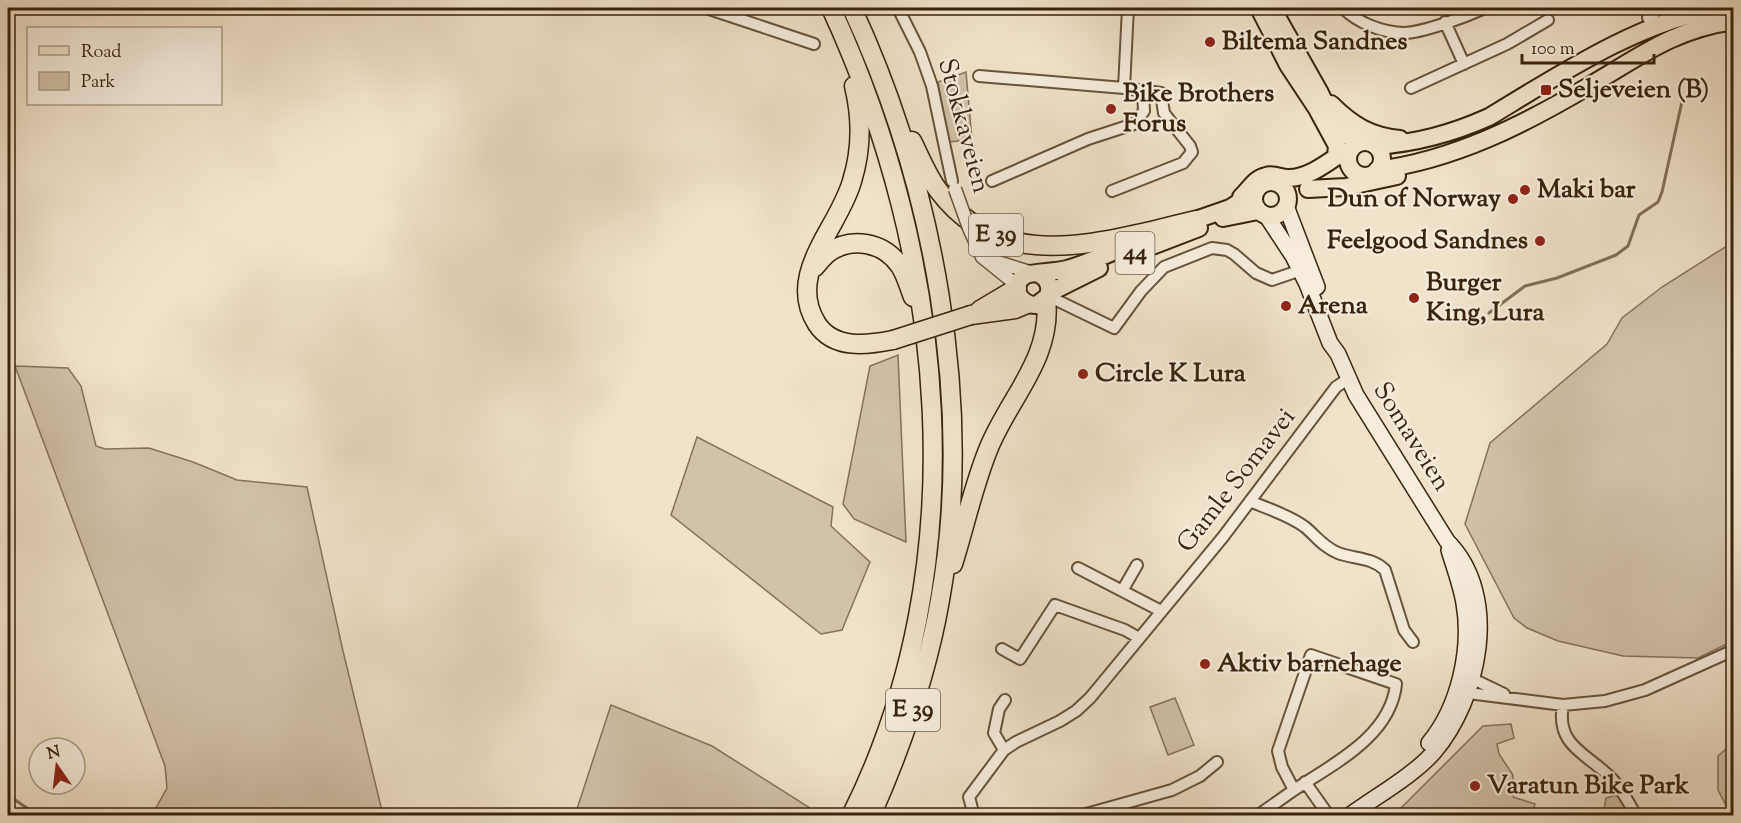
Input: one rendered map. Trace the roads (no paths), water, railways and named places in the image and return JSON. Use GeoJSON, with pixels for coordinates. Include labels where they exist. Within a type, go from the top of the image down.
{"type":"FeatureCollection","features":[{"type":"Feature","properties":{"kind":"highway","name":"E 39"},"geometry":{"type":"LineString","coordinates":[[831,8],[875,117],[897,185],[913,251],[927,352],[933,475],[927,567],[917,622],[902,683],[871,772],[851,816]]}},
{"type":"Feature","properties":{"kind":"highway","name":"E 39"},"geometry":{"type":"LineString","coordinates":[[852,8],[893,110],[919,197],[930,245],[944,331],[952,476],[949,526],[940,600],[921,683],[905,734],[871,816]]}},
{"type":"Feature","properties":{"kind":"highway","name":"E 39"},"geometry":{"type":"LineString","coordinates":[[841,29],[861,123],[857,162],[846,200],[812,261],[808,275],[807,303],[820,328],[844,343],[861,344],[893,340],[970,315],[1015,309],[1027,304]]}},
{"type":"Feature","properties":{"kind":"highway","name":"E 39"},"geometry":{"type":"LineString","coordinates":[[879,74],[937,189],[965,218],[994,235],[1027,245],[1071,246],[1153,231],[1196,220]]}},
{"type":"Feature","properties":{"kind":"highway","name":"E 39"},"geometry":{"type":"LineString","coordinates":[[808,275],[828,253],[840,246],[856,243],[871,244],[886,252],[899,265],[907,281],[927,352]]}},
{"type":"Feature","properties":{"kind":"highway","name":"E 39"},"geometry":{"type":"LineString","coordinates":[[970,315],[1018,287]]}},
{"type":"Feature","properties":{"kind":"highway","name":"E 39"},"geometry":{"type":"LineString","coordinates":[[940,600],[956,554],[977,477],[989,447],[1042,348],[1048,314],[1048,296]]}},
{"type":"Feature","properties":{"kind":"main road"},"geometry":{"type":"LineString","coordinates":[[1259,8],[1288,65],[1347,154],[1350,167],[1359,175]]}},
{"type":"Feature","properties":{"kind":"main road"},"geometry":{"type":"LineString","coordinates":[[1272,8],[1341,132],[1370,144],[1382,158],[1377,170]]}},
{"type":"Feature","properties":{"kind":"main road"},"geometry":{"type":"LineString","coordinates":[[1279,184],[1295,183],[1333,167],[1356,144],[1412,143],[1458,130],[1489,117],[1606,48],[1698,10],[1721,8]]}},
{"type":"Feature","properties":{"kind":"main road"},"geometry":{"type":"LineString","coordinates":[[1308,189],[1346,187],[1390,179],[1424,166],[1447,154],[1532,119],[1653,47],[1709,24],[1734,21]]}},
{"type":"Feature","properties":{"kind":"main road"},"geometry":{"type":"LineString","coordinates":[[1320,93],[1358,128],[1389,138],[1407,140],[1458,130]]}},
{"type":"Feature","properties":{"kind":"main road"},"geometry":{"type":"LineString","coordinates":[[1230,208],[1254,183],[1266,176],[1279,175],[1288,179],[1309,173],[1336,157],[1337,146],[1318,111]]}},
{"type":"Feature","properties":{"kind":"main road"},"geometry":{"type":"LineString","coordinates":[[1286,204],[1308,189],[1329,180],[1372,174],[1377,170],[1447,154]]}},
{"type":"Feature","properties":{"kind":"main road","name":"44"},"geometry":{"type":"LineString","coordinates":[[1036,274],[1064,270],[1090,262],[1230,208],[1254,194],[1262,184],[1268,182],[1279,184]]}},
{"type":"Feature","properties":{"kind":"main road"},"geometry":{"type":"LineString","coordinates":[[1279,184],[1286,192],[1286,204]]}},
{"type":"Feature","properties":{"kind":"main road"},"geometry":{"type":"LineString","coordinates":[[1254,194],[1255,206],[1262,213]]}},
{"type":"Feature","properties":{"kind":"main road","name":"44"},"geometry":{"type":"LineString","coordinates":[[1027,304],[1037,305],[1048,296],[1085,275],[1141,250],[1224,218],[1262,213],[1278,214],[1286,204]]}},
{"type":"Feature","properties":{"kind":"main road","name":"Somaveien"},"geometry":{"type":"LineString","coordinates":[[1286,204],[1305,269],[1307,284],[1330,343],[1338,354],[1348,379],[1373,424],[1447,542],[1458,552],[1464,562],[1477,602],[1478,634],[1467,684],[1449,709],[1434,737],[1399,780],[1349,816]]}},
{"type":"Feature","properties":{"kind":"main road","name":"Somaveien"},"geometry":{"type":"LineString","coordinates":[[1262,213],[1305,269]]}},
{"type":"Feature","properties":{"kind":"main road"},"geometry":{"type":"LineString","coordinates":[[1027,304],[1019,297],[1018,287],[1023,277],[1036,274],[1048,282],[1048,296]]}},
{"type":"Feature","properties":{"kind":"street"},"geometry":{"type":"LineString","coordinates":[[706,8],[814,44]]}},
{"type":"Feature","properties":{"kind":"street","name":"Stokkaveien"},"geometry":{"type":"LineString","coordinates":[[898,8],[920,52],[932,86],[953,185],[969,228],[982,257],[1018,287]]}},
{"type":"Feature","properties":{"kind":"street"},"geometry":{"type":"LineString","coordinates":[[1124,88],[1128,8]]}},
{"type":"Feature","properties":{"kind":"street"},"geometry":{"type":"LineString","coordinates":[[1343,8],[1356,20],[1380,29],[1404,33],[1485,8]]}},
{"type":"Feature","properties":{"kind":"street"},"geometry":{"type":"LineString","coordinates":[[1648,18],[1661,8]]}},
{"type":"Feature","properties":{"kind":"street"},"geometry":{"type":"LineString","coordinates":[[1411,88],[1507,44],[1548,20]]}},
{"type":"Feature","properties":{"kind":"street"},"geometry":{"type":"LineString","coordinates":[[1445,22],[1464,64]]}},
{"type":"Feature","properties":{"kind":"street"},"geometry":{"type":"LineString","coordinates":[[979,76],[1161,93],[1164,113],[1190,146],[1192,152],[1183,163],[1112,191]]}},
{"type":"Feature","properties":{"kind":"street"},"geometry":{"type":"LineString","coordinates":[[992,181],[1088,139],[1134,124],[1144,111],[1143,91]]}},
{"type":"Feature","properties":{"kind":"street"},"geometry":{"type":"LineString","coordinates":[[1048,296],[1113,328],[1141,291],[1164,267],[1212,248],[1220,248],[1234,254],[1256,273],[1272,280],[1305,269]]}},
{"type":"Feature","properties":{"kind":"street"},"geometry":{"type":"LineString","coordinates":[[982,257],[1036,274]]}},
{"type":"Feature","properties":{"kind":"street","name":"Gamle Somavei"},"geometry":{"type":"LineString","coordinates":[[974,816],[969,797],[1004,750],[1060,721],[1090,698],[1250,501],[1336,387],[1348,379]]}},
{"type":"Feature","properties":{"kind":"street"},"geometry":{"type":"LineString","coordinates":[[1250,501],[1295,521],[1308,529],[1322,544],[1334,552],[1373,560],[1380,564],[1385,570],[1404,630],[1413,642]]}},
{"type":"Feature","properties":{"kind":"street"},"geometry":{"type":"LineString","coordinates":[[1122,591],[1137,565]]}},
{"type":"Feature","properties":{"kind":"street"},"geometry":{"type":"LineString","coordinates":[[1078,568],[1161,611]]}},
{"type":"Feature","properties":{"kind":"street"},"geometry":{"type":"LineString","coordinates":[[1002,649],[1020,659],[1055,605],[1125,630],[1139,638]]}},
{"type":"Feature","properties":{"kind":"street"},"geometry":{"type":"LineString","coordinates":[[1467,684],[1513,698],[1563,705],[1605,702],[1645,690],[1734,650]]}},
{"type":"Feature","properties":{"kind":"street"},"geometry":{"type":"LineString","coordinates":[[1257,816],[1351,751],[1376,730],[1396,693],[1396,684],[1311,655],[1278,751],[1282,767],[1294,789]]}},
{"type":"Feature","properties":{"kind":"street"},"geometry":{"type":"LineString","coordinates":[[1004,750],[994,733],[999,709],[1005,700]]}},
{"type":"Feature","properties":{"kind":"street"},"geometry":{"type":"LineString","coordinates":[[1563,705],[1560,719],[1568,739],[1586,759],[1612,779],[1636,816]]}},
{"type":"Feature","properties":{"kind":"street"},"geometry":{"type":"LineString","coordinates":[[1078,816],[1178,788],[1200,776],[1217,762]]}},
{"type":"Feature","properties":{"kind":"street"},"geometry":{"type":"LineString","coordinates":[[1305,782],[1329,816]]}},
{"type":"Feature","properties":{"kind":"street"},"geometry":{"type":"LineString","coordinates":[[1119,804],[1124,816]]}},
{"type":"Feature","properties":{"kind":"waterway"},"geometry":{"type":"LineString","coordinates":[[1489,313],[1525,286],[1557,278],[1616,255],[1628,246],[1639,215],[1658,202],[1662,192],[1683,97]]}},
{"type":"Feature","properties":{"kind":"waterway"},"geometry":{"type":"LineString","coordinates":[[8,795],[37,815]]}},
{"type":"Feature","properties":{"kind":"place","name":"Biltema Sandnes"},"geometry":{"type":"Point","coordinates":[1210,42]}},
{"type":"Feature","properties":{"kind":"place","name":"Seljeveien (B)"},"geometry":{"type":"Point","coordinates":[1546,90]}},
{"type":"Feature","properties":{"kind":"place","name":"Bike Brothers Forus"},"geometry":{"type":"Point","coordinates":[1111,109]}},
{"type":"Feature","properties":{"kind":"place","name":"Maki bar"},"geometry":{"type":"Point","coordinates":[1525,190]}},
{"type":"Feature","properties":{"kind":"place","name":"Dun of Norway"},"geometry":{"type":"Point","coordinates":[1513,199]}},
{"type":"Feature","properties":{"kind":"place","name":"Feelgood Sandnes"},"geometry":{"type":"Point","coordinates":[1540,241]}},
{"type":"Feature","properties":{"kind":"place","name":"Burger King, Lura"},"geometry":{"type":"Point","coordinates":[1414,298]}},
{"type":"Feature","properties":{"kind":"place","name":"Arena"},"geometry":{"type":"Point","coordinates":[1286,306]}},
{"type":"Feature","properties":{"kind":"place","name":"Circle K Lura"},"geometry":{"type":"Point","coordinates":[1083,374]}},
{"type":"Feature","properties":{"kind":"place","name":"Aktiv barnehage"},"geometry":{"type":"Point","coordinates":[1205,664]}},
{"type":"Feature","properties":{"kind":"place","name":"Varatun Bike Park"},"geometry":{"type":"Point","coordinates":[1475,786]}}]}
